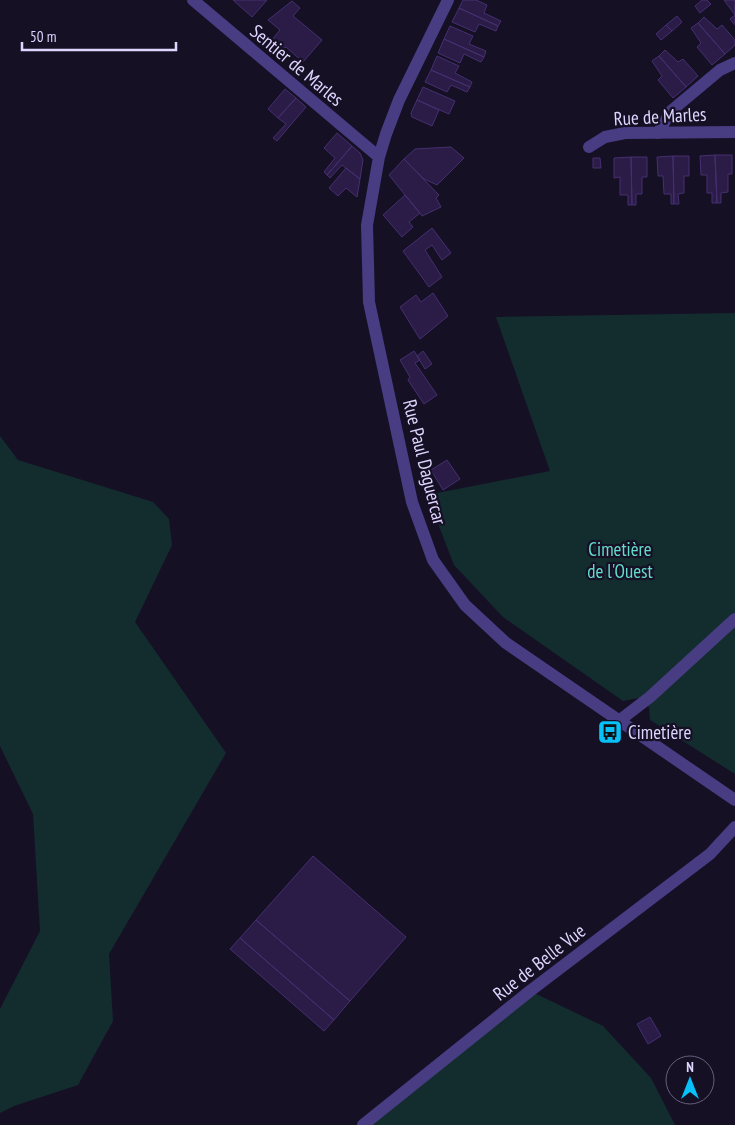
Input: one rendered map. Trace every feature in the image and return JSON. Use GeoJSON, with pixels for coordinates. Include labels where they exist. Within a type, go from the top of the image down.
{"type":"FeatureCollection","features":[{"type":"Feature","properties":{"kind":"street","name":"Sentier de Marles"},"geometry":{"type":"LineString","coordinates":[[193,0],[379,157]]}},
{"type":"Feature","properties":{"kind":"street","name":"Rue Paul Daguercar"},"geometry":{"type":"LineString","coordinates":[[448,0],[399,100],[379,157],[367,224],[369,302],[412,502],[433,560],[465,605],[506,642],[735,800]]}},
{"type":"Feature","properties":{"kind":"street"},"geometry":{"type":"LineString","coordinates":[[658,133],[671,111],[720,70],[735,63]]}},
{"type":"Feature","properties":{"kind":"street","name":"Rue de Marles"},"geometry":{"type":"LineString","coordinates":[[589,147],[605,137],[625,133],[735,132]]}},
{"type":"Feature","properties":{"kind":"street"},"geometry":{"type":"LineString","coordinates":[[620,720],[650,697],[735,619]]}},
{"type":"Feature","properties":{"kind":"street","name":"Rue de Belle Vue"},"geometry":{"type":"LineString","coordinates":[[364,1125],[530,991],[710,854],[735,827]]}},
{"type":"Feature","properties":{"kind":"green space","name":"Cimetière de l'Ouest"},"geometry":{"type":"Polygon","coordinates":[[[735,313],[735,774],[650,720],[649,707],[638,698],[623,701],[503,617],[454,565],[427,495],[550,471],[496,317],[735,313]]]}},
{"type":"Feature","properties":{"kind":"green space"},"geometry":{"type":"Polygon","coordinates":[[[0,436],[18,460],[153,502],[169,519],[172,545],[135,622],[226,753],[109,954],[113,1021],[78,1085],[14,1106],[0,1113],[0,1009],[40,931],[33,814],[0,746],[0,436]]]}},
{"type":"Feature","properties":{"kind":"green space"},"geometry":{"type":"Polygon","coordinates":[[[530,991],[603,1026],[651,1078],[675,1125],[363,1125],[530,991]]]}},
{"type":"Feature","properties":{"kind":"building"},"geometry":{"type":"Polygon","coordinates":[[[233,0],[267,0],[252,17],[233,0]]]}},
{"type":"Feature","properties":{"kind":"building"},"geometry":{"type":"Polygon","coordinates":[[[463,0],[476,0],[487,5],[484,13],[501,21],[498,26],[459,8],[463,0]]]}},
{"type":"Feature","properties":{"kind":"building"},"geometry":{"type":"Polygon","coordinates":[[[702,0],[707,0],[711,4],[700,13],[695,6],[702,0]]]}},
{"type":"Feature","properties":{"kind":"building"},"geometry":{"type":"Polygon","coordinates":[[[724,0],[735,0],[735,15],[724,0]]]}},
{"type":"Feature","properties":{"kind":"building"},"geometry":{"type":"Polygon","coordinates":[[[292,1],[300,8],[293,16],[322,40],[303,62],[286,47],[282,50],[271,41],[280,30],[268,20],[292,1]]]}},
{"type":"Feature","properties":{"kind":"building"},"geometry":{"type":"Polygon","coordinates":[[[459,8],[498,26],[496,31],[479,24],[475,32],[452,22],[459,8]]]}},
{"type":"Feature","properties":{"kind":"building"},"geometry":{"type":"Polygon","coordinates":[[[735,15],[735,25],[730,19],[735,15]]]}},
{"type":"Feature","properties":{"kind":"building"},"geometry":{"type":"Polygon","coordinates":[[[677,16],[682,22],[672,31],[666,25],[677,16]]]}},
{"type":"Feature","properties":{"kind":"building"},"geometry":{"type":"Polygon","coordinates":[[[704,17],[717,29],[722,25],[735,40],[735,45],[725,54],[698,23],[704,17]]]}},
{"type":"Feature","properties":{"kind":"building"},"geometry":{"type":"Polygon","coordinates":[[[698,23],[725,54],[712,65],[697,47],[701,43],[691,28],[698,23]]]}},
{"type":"Feature","properties":{"kind":"building"},"geometry":{"type":"Polygon","coordinates":[[[666,25],[672,31],[661,40],[656,34],[666,25]]]}},
{"type":"Feature","properties":{"kind":"building"},"geometry":{"type":"Polygon","coordinates":[[[450,26],[473,36],[469,44],[486,51],[484,57],[444,39],[450,26]]]}},
{"type":"Feature","properties":{"kind":"building"},"geometry":{"type":"Polygon","coordinates":[[[444,39],[484,57],[481,62],[464,54],[460,63],[438,53],[444,39]]]}},
{"type":"Feature","properties":{"kind":"building"},"geometry":{"type":"Polygon","coordinates":[[[665,50],[678,62],[683,59],[698,76],[686,87],[659,56],[665,50]]]}},
{"type":"Feature","properties":{"kind":"building"},"geometry":{"type":"Polygon","coordinates":[[[437,56],[459,66],[455,73],[472,82],[470,87],[431,70],[437,56]]]}},
{"type":"Feature","properties":{"kind":"building"},"geometry":{"type":"Polygon","coordinates":[[[659,56],[686,87],[673,98],[658,80],[662,76],[652,61],[659,56]]]}},
{"type":"Feature","properties":{"kind":"building"},"geometry":{"type":"Polygon","coordinates":[[[431,70],[470,87],[467,92],[451,85],[447,92],[425,82],[431,70]]]}},
{"type":"Feature","properties":{"kind":"building"},"geometry":{"type":"Polygon","coordinates":[[[423,87],[455,101],[449,114],[417,100],[423,87]]]}},
{"type":"Feature","properties":{"kind":"building"},"geometry":{"type":"Polygon","coordinates":[[[285,89],[296,98],[278,118],[268,109],[285,89]]]}},
{"type":"Feature","properties":{"kind":"building"},"geometry":{"type":"Polygon","coordinates":[[[296,98],[306,107],[277,141],[273,138],[286,124],[278,118],[296,98]]]}},
{"type":"Feature","properties":{"kind":"building"},"geometry":{"type":"Polygon","coordinates":[[[417,100],[439,110],[432,126],[412,117],[411,113],[417,100]]]}},
{"type":"Feature","properties":{"kind":"building"},"geometry":{"type":"Polygon","coordinates":[[[337,133],[352,146],[327,175],[324,172],[335,158],[324,148],[337,133]]]}},
{"type":"Feature","properties":{"kind":"building"},"geometry":{"type":"Polygon","coordinates":[[[352,146],[360,153],[363,160],[360,179],[342,165],[330,178],[327,175],[352,146]]]}},
{"type":"Feature","properties":{"kind":"building"},"geometry":{"type":"Polygon","coordinates":[[[451,147],[464,158],[437,185],[424,179],[404,159],[415,149],[451,147]]]}},
{"type":"Feature","properties":{"kind":"building"},"geometry":{"type":"Polygon","coordinates":[[[715,155],[717,203],[712,203],[712,193],[707,193],[707,175],[701,175],[700,156],[715,155]]]}},
{"type":"Feature","properties":{"kind":"building"},"geometry":{"type":"Polygon","coordinates":[[[715,155],[732,155],[732,174],[728,174],[728,192],[721,193],[721,203],[717,203],[715,155]]]}},
{"type":"Feature","properties":{"kind":"building"},"geometry":{"type":"Polygon","coordinates":[[[673,156],[689,156],[689,176],[684,176],[684,193],[678,194],[679,204],[674,204],[673,156]]]}},
{"type":"Feature","properties":{"kind":"building"},"geometry":{"type":"Polygon","coordinates":[[[673,156],[674,204],[671,204],[671,194],[664,194],[663,176],[658,176],[657,157],[673,156]]]}},
{"type":"Feature","properties":{"kind":"building"},"geometry":{"type":"Polygon","coordinates":[[[631,157],[647,157],[647,177],[642,177],[642,194],[636,194],[636,205],[632,205],[631,157]]]}},
{"type":"Feature","properties":{"kind":"building"},"geometry":{"type":"Polygon","coordinates":[[[631,157],[632,205],[628,205],[628,195],[620,195],[620,177],[614,178],[614,158],[631,157]]]}},
{"type":"Feature","properties":{"kind":"building"},"geometry":{"type":"Polygon","coordinates":[[[593,158],[600,158],[601,168],[593,168],[593,158]]]}},
{"type":"Feature","properties":{"kind":"building"},"geometry":{"type":"Polygon","coordinates":[[[404,159],[439,195],[436,198],[441,207],[422,216],[389,175],[404,159]]]}},
{"type":"Feature","properties":{"kind":"building"},"geometry":{"type":"Polygon","coordinates":[[[346,168],[360,179],[357,197],[346,188],[338,196],[329,188],[346,168]]]}},
{"type":"Feature","properties":{"kind":"building"},"geometry":{"type":"Polygon","coordinates":[[[405,195],[420,213],[409,222],[413,227],[402,237],[383,215],[405,195]]]}},
{"type":"Feature","properties":{"kind":"building"},"geometry":{"type":"Polygon","coordinates":[[[432,228],[451,253],[442,260],[432,245],[425,250],[442,277],[429,287],[403,251],[432,228]]]}},
{"type":"Feature","properties":{"kind":"building"},"geometry":{"type":"Polygon","coordinates":[[[433,293],[448,316],[420,339],[400,307],[416,295],[421,302],[433,293]]]}},
{"type":"Feature","properties":{"kind":"building"},"geometry":{"type":"Polygon","coordinates":[[[414,351],[420,360],[415,363],[437,395],[424,404],[408,380],[410,377],[400,360],[414,351]]]}},
{"type":"Feature","properties":{"kind":"building"},"geometry":{"type":"Polygon","coordinates":[[[423,351],[432,364],[425,369],[417,356],[423,351]]]}},
{"type":"Feature","properties":{"kind":"building"},"geometry":{"type":"Polygon","coordinates":[[[447,460],[460,479],[443,490],[431,470],[447,460]]]}},
{"type":"Feature","properties":{"kind":"building"},"geometry":{"type":"Polygon","coordinates":[[[313,856],[406,937],[350,1001],[256,920],[313,856]]]}},
{"type":"Feature","properties":{"kind":"building"},"geometry":{"type":"Polygon","coordinates":[[[256,920],[350,1001],[334,1020],[240,938],[256,920]]]}},
{"type":"Feature","properties":{"kind":"building"},"geometry":{"type":"Polygon","coordinates":[[[240,938],[334,1020],[324,1031],[230,949],[240,938]]]}},
{"type":"Feature","properties":{"kind":"building"},"geometry":{"type":"Polygon","coordinates":[[[650,1017],[661,1036],[648,1044],[637,1024],[650,1017]]]}},
{"type":"Feature","properties":{"kind":"place","name":"Cimetière"},"geometry":{"type":"Point","coordinates":[610,732]}}]}
